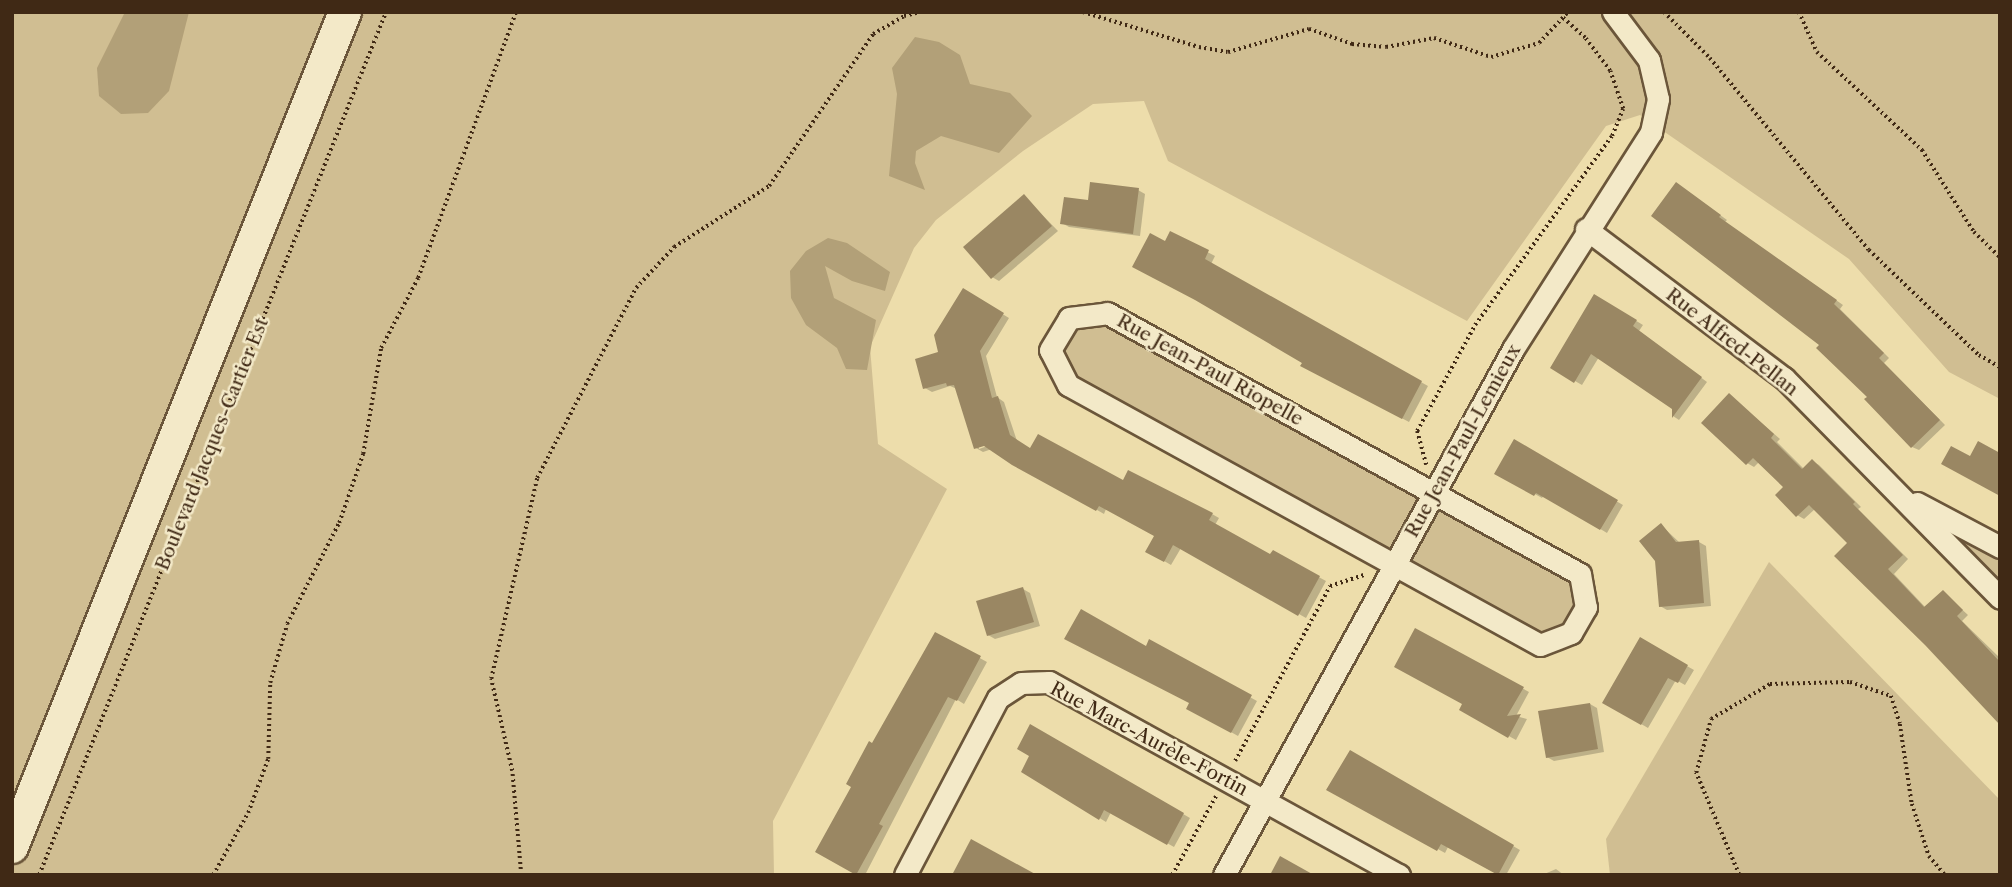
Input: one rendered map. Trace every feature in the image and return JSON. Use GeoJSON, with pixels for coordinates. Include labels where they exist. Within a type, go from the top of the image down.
{"type":"FeatureCollection","features":[{"type":"Feature","properties":{"kind":"main road","name":"Boulevard Jacques-Cartier Est"},"geometry":{"type":"LineString","coordinates":[[12,847],[114,598],[345,12]]}},
{"type":"Feature","properties":{"kind":"main road","name":"Boulevard Jacques-Cartier Est"},"geometry":{"type":"LineString","coordinates":[[12,832],[36,783]]}},
{"type":"Feature","properties":{"kind":"street","name":"Rue Jean-Paul-Lemieux"},"geometry":{"type":"LineString","coordinates":[[1224,875],[1513,349],[1586,229],[1650,132],[1658,99],[1649,60],[1613,12]]}},
{"type":"Feature","properties":{"kind":"street","name":"Rue Alfred-Pellan"},"geometry":{"type":"LineString","coordinates":[[1586,229],[1784,378],[2000,598]]}},
{"type":"Feature","properties":{"kind":"street","name":"Rue Jean-Paul Riopelle"},"geometry":{"type":"LineString","coordinates":[[1107,313],[1434,493],[1580,574],[1586,607],[1571,633],[1540,645],[1068,385],[1050,350],[1069,317],[1107,313]]}},
{"type":"Feature","properties":{"kind":"street","name":"Rue Alfred-Pellan"},"geometry":{"type":"LineString","coordinates":[[1899,494],[2000,547]]}},
{"type":"Feature","properties":{"kind":"street","name":"Rue Marc-Aurèle-Fortin"},"geometry":{"type":"LineString","coordinates":[[905,875],[998,698],[1021,683],[1049,682],[1399,875]]}},
{"type":"Feature","properties":{"kind":"path","name":"Boulevard Jacques-Cartier Est"},"geometry":{"type":"LineString","coordinates":[[39,875],[386,12]]}},
{"type":"Feature","properties":{"kind":"path"},"geometry":{"type":"LineString","coordinates":[[213,875],[248,813],[268,759],[270,683],[288,624],[339,523],[363,454],[381,348],[418,278],[516,12]]}},
{"type":"Feature","properties":{"kind":"path"},"geometry":{"type":"LineString","coordinates":[[521,875],[512,771],[491,679],[537,478],[636,288],[674,247],[769,186],[873,34],[904,16],[920,12]]}},
{"type":"Feature","properties":{"kind":"path"},"geometry":{"type":"LineString","coordinates":[[1083,12],[1199,47],[1228,52],[1309,29],[1352,44],[1386,47],[1434,38],[1491,57],[1539,43],[1568,12]]}},
{"type":"Feature","properties":{"kind":"path"},"geometry":{"type":"LineString","coordinates":[[1664,12],[1710,58],[1869,250],[1979,355],[2000,367]]}},
{"type":"Feature","properties":{"kind":"path"},"geometry":{"type":"LineString","coordinates":[[1799,12],[1817,52],[1922,150],[1974,232],[2000,257]]}},
{"type":"Feature","properties":{"kind":"path"},"geometry":{"type":"LineString","coordinates":[[1434,493],[1417,431],[1475,325],[1612,136],[1623,109],[1610,71],[1585,38],[1563,18]]}},
{"type":"Feature","properties":{"kind":"path"},"geometry":{"type":"LineString","coordinates":[[1172,875],[1330,586],[1394,565]]}},
{"type":"Feature","properties":{"kind":"path"},"geometry":{"type":"LineString","coordinates":[[1739,875],[1696,773],[1712,719],[1770,684],[1850,682],[1891,696],[1900,724],[1912,804],[1929,856],[1945,875]]}},
{"type":"Feature","properties":{"kind":"shaded area"},"geometry":{"type":"Polygon","coordinates":[[[12,12],[2000,12],[2000,399],[1949,372],[1849,259],[1640,115],[1606,126],[1467,321],[1168,161],[1144,101],[1093,104],[1023,151],[936,220],[914,248],[870,347],[878,444],[947,489],[773,821],[774,875],[12,875],[12,12]]]}},
{"type":"Feature","properties":{"kind":"shaded area"},"geometry":{"type":"Polygon","coordinates":[[[125,12],[189,12],[169,91],[148,113],[121,114],[99,96],[97,68],[125,12]]]}},
{"type":"Feature","properties":{"kind":"shaded area"},"geometry":{"type":"Polygon","coordinates":[[[915,37],[939,42],[960,55],[970,84],[1010,93],[1032,116],[999,153],[941,136],[916,151],[915,163],[925,190],[889,176],[897,94],[892,68],[915,37]]]}},
{"type":"Feature","properties":{"kind":"shaded area"},"geometry":{"type":"Polygon","coordinates":[[[828,238],[847,243],[890,272],[885,291],[852,281],[825,266],[834,298],[876,320],[867,370],[846,369],[837,348],[806,325],[791,298],[790,271],[806,251],[828,238]]]}},
{"type":"Feature","properties":{"kind":"shaded area"},"geometry":{"type":"Polygon","coordinates":[[[1107,313],[1580,574],[1586,607],[1540,645],[1068,385],[1050,350],[1069,318],[1107,313]]]}},
{"type":"Feature","properties":{"kind":"shaded area"},"geometry":{"type":"Polygon","coordinates":[[[1899,494],[2000,547],[2000,598],[1899,494]]]}},
{"type":"Feature","properties":{"kind":"shaded area"},"geometry":{"type":"Polygon","coordinates":[[[1769,562],[2000,800],[2000,875],[1610,875],[1606,839],[1769,562]]]}},
{"type":"Feature","properties":{"kind":"building"},"geometry":{"type":"Polygon","coordinates":[[[1090,182],[1139,188],[1133,234],[1060,224],[1064,197],[1088,200],[1090,182]]]}},
{"type":"Feature","properties":{"kind":"building"},"geometry":{"type":"Polygon","coordinates":[[[1676,182],[1721,215],[1719,217],[1837,300],[1834,304],[1884,353],[1879,358],[1940,420],[1911,448],[1864,399],[1867,397],[1816,348],[1819,345],[1651,216],[1676,182]]]}},
{"type":"Feature","properties":{"kind":"building"},"geometry":{"type":"Polygon","coordinates":[[[1024,194],[1052,226],[991,279],[963,247],[1024,194]]]}},
{"type":"Feature","properties":{"kind":"building"},"geometry":{"type":"Polygon","coordinates":[[[1170,231],[1209,250],[1205,259],[1422,381],[1402,419],[1300,366],[1302,363],[1195,300],[1132,267],[1150,233],[1165,241],[1170,231]]]}},
{"type":"Feature","properties":{"kind":"building"},"geometry":{"type":"Polygon","coordinates":[[[963,288],[1004,313],[980,351],[992,398],[998,396],[1010,435],[1030,448],[1038,434],[1123,480],[1128,470],[1213,513],[1209,520],[1270,554],[1273,550],[1320,576],[1298,616],[1173,545],[1164,562],[1145,552],[1154,536],[1099,506],[1096,511],[1012,465],[984,446],[974,449],[954,385],[947,386],[946,383],[923,389],[915,359],[938,352],[934,335],[963,288]]]}},
{"type":"Feature","properties":{"kind":"building"},"geometry":{"type":"Polygon","coordinates":[[[1594,294],[1637,320],[1633,326],[1702,377],[1672,418],[1672,409],[1591,354],[1574,383],[1550,368],[1594,294]]]}},
{"type":"Feature","properties":{"kind":"building"},"geometry":{"type":"Polygon","coordinates":[[[1729,393],[1774,434],[1771,438],[1802,469],[1812,459],[1855,502],[1853,504],[1903,555],[1888,569],[1924,607],[1943,590],[1963,610],[1957,616],[2000,662],[2000,725],[1925,645],[1834,556],[1847,543],[1809,505],[1796,517],[1775,495],[1783,487],[1753,458],[1746,465],[1701,423],[1729,393]]]}},
{"type":"Feature","properties":{"kind":"building"},"geometry":{"type":"Polygon","coordinates":[[[1514,439],[1618,500],[1600,530],[1536,493],[1534,496],[1494,474],[1514,439]]]}},
{"type":"Feature","properties":{"kind":"building"},"geometry":{"type":"Polygon","coordinates":[[[1978,441],[2000,453],[2000,496],[1941,464],[1951,446],[1970,456],[1978,441]]]}},
{"type":"Feature","properties":{"kind":"building"},"geometry":{"type":"Polygon","coordinates":[[[1661,523],[1676,542],[1699,540],[1704,603],[1659,607],[1655,561],[1639,541],[1661,523]]]}},
{"type":"Feature","properties":{"kind":"building"},"geometry":{"type":"Polygon","coordinates":[[[1023,587],[1034,622],[987,636],[976,601],[1023,587]]]}},
{"type":"Feature","properties":{"kind":"building"},"geometry":{"type":"Polygon","coordinates":[[[1081,609],[1146,646],[1149,639],[1252,695],[1231,733],[1186,709],[1189,703],[1064,639],[1081,609]]]}},
{"type":"Feature","properties":{"kind":"building"},"geometry":{"type":"Polygon","coordinates":[[[1415,628],[1524,687],[1507,716],[1521,714],[1508,738],[1459,710],[1462,704],[1394,667],[1415,628]]]}},
{"type":"Feature","properties":{"kind":"building"},"geometry":{"type":"Polygon","coordinates":[[[935,632],[981,656],[957,701],[948,697],[879,824],[883,826],[856,875],[815,852],[851,787],[846,784],[869,741],[872,743],[935,632]]]}},
{"type":"Feature","properties":{"kind":"building"},"geometry":{"type":"Polygon","coordinates":[[[1640,637],[1688,665],[1678,683],[1668,678],[1641,725],[1602,703],[1640,637]]]}},
{"type":"Feature","properties":{"kind":"building"},"geometry":{"type":"Polygon","coordinates":[[[1590,703],[1598,749],[1546,758],[1538,711],[1590,703]]]}},
{"type":"Feature","properties":{"kind":"building"},"geometry":{"type":"Polygon","coordinates":[[[1030,724],[1184,813],[1167,845],[1104,810],[1099,820],[1021,772],[1029,756],[1017,749],[1030,724]]]}},
{"type":"Feature","properties":{"kind":"building"},"geometry":{"type":"Polygon","coordinates":[[[1350,750],[1514,845],[1498,875],[1441,844],[1437,851],[1326,790],[1350,750]]]}},
{"type":"Feature","properties":{"kind":"building"},"geometry":{"type":"Polygon","coordinates":[[[971,839],[1037,875],[952,875],[971,839]]]}},
{"type":"Feature","properties":{"kind":"building"},"geometry":{"type":"Polygon","coordinates":[[[1280,856],[1314,875],[1270,875],[1280,856]]]}}]}
